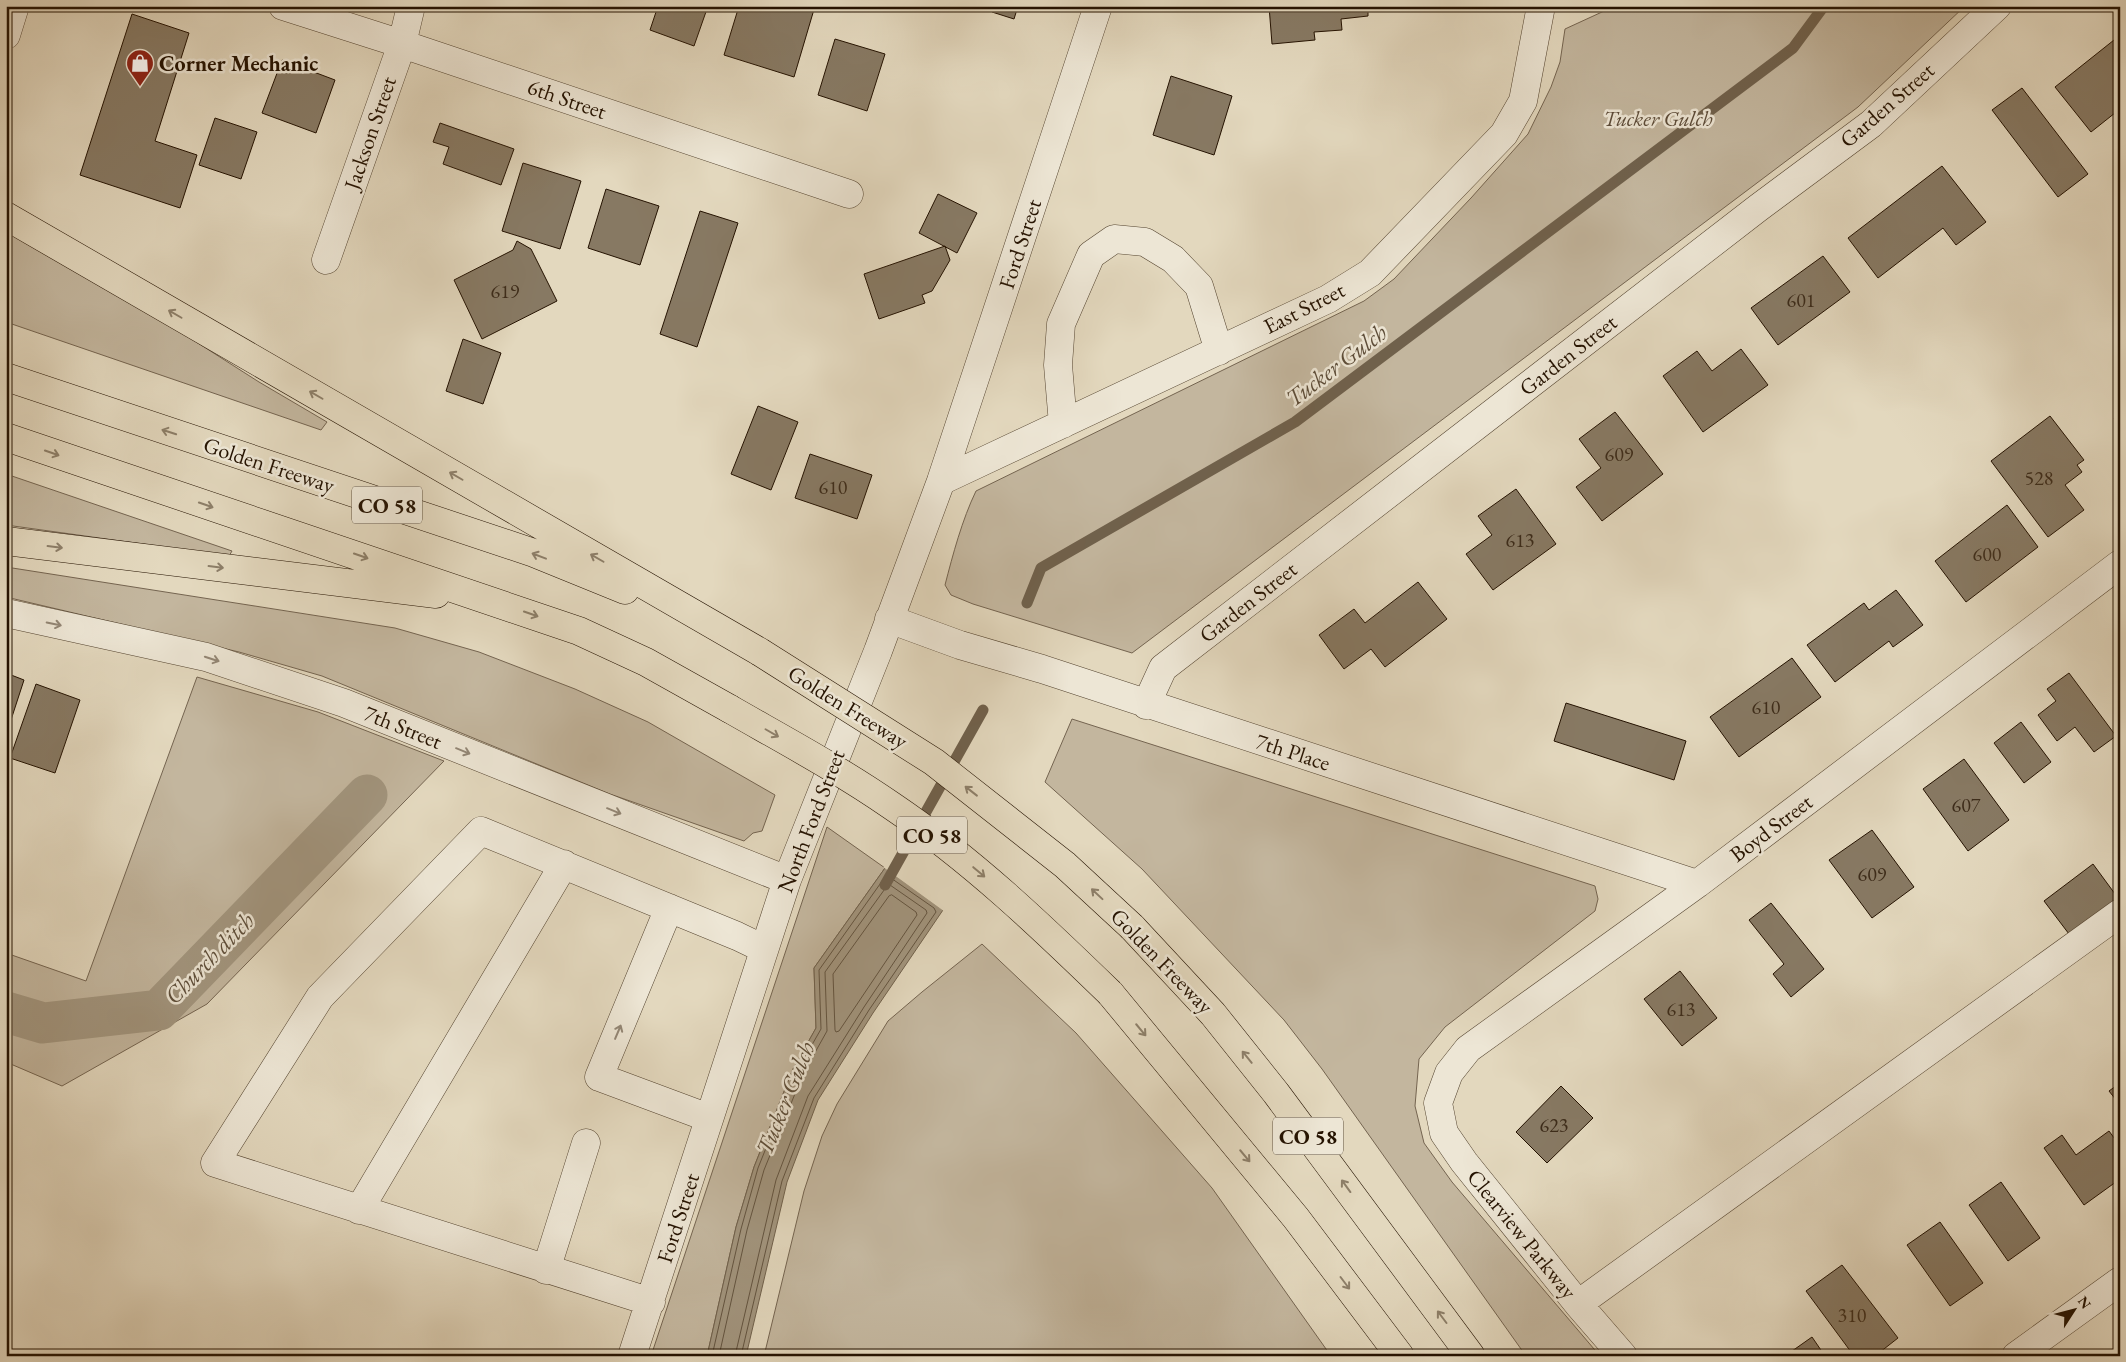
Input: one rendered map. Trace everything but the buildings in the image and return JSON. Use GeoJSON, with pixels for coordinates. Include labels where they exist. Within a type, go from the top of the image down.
{"type":"FeatureCollection","features":[{"type":"Feature","properties":{"kind":"highway"},"geometry":{"type":"LineString","coordinates":[[6,216],[760,652]]}},
{"type":"Feature","properties":{"kind":"highway","name":"Golden Freeway"},"geometry":{"type":"LineString","coordinates":[[6,377],[534,554],[658,603],[760,652],[934,762],[1065,865],[1132,927],[1212,1014],[1276,1093],[1471,1356]]}},
{"type":"Feature","properties":{"kind":"highway","name":"CO 58"},"geometry":{"type":"LineString","coordinates":[[6,437],[579,631],[646,662],[810,755],[892,806],[964,859],[1032,917],[1110,993],[1296,1218],[1400,1356]]}},
{"type":"Feature","properties":{"kind":"highway"},"geometry":{"type":"LineString","coordinates":[[6,541],[496,602]]}},
{"type":"Feature","properties":{"kind":"street"},"geometry":{"type":"LineString","coordinates":[[6,35],[15,6]]}},
{"type":"Feature","properties":{"kind":"street","name":"6th Street"},"geometry":{"type":"LineString","coordinates":[[283,6],[849,194]]}},
{"type":"Feature","properties":{"kind":"street","name":"Jackson Street"},"geometry":{"type":"LineString","coordinates":[[326,260],[402,44],[411,6]]}},
{"type":"Feature","properties":{"kind":"street","name":"Ford Street"},"geometry":{"type":"LineString","coordinates":[[941,481],[1098,6]]}},
{"type":"Feature","properties":{"kind":"street","name":"East Street"},"geometry":{"type":"LineString","coordinates":[[941,481],[1219,351],[1328,298],[1370,273],[1504,134],[1523,101],[1541,6]]}},
{"type":"Feature","properties":{"kind":"street","name":"Garden Street"},"geometry":{"type":"LineString","coordinates":[[1146,705],[1162,668],[1742,220],[1871,124],[1997,6]]}},
{"type":"Feature","properties":{"kind":"street"},"geometry":{"type":"LineString","coordinates":[[1063,424],[1058,365],[1060,324],[1091,255],[1114,239],[1145,242],[1173,259],[1199,286],[1219,351]]}},
{"type":"Feature","properties":{"kind":"street","name":"North Ford Street"},"geometry":{"type":"LineString","coordinates":[[722,1079],[787,880],[889,620],[941,481]]}},
{"type":"Feature","properties":{"kind":"street","name":"Boyd Street"},"geometry":{"type":"LineString","coordinates":[[1438,1103],[1449,1073],[1468,1049],[1697,884],[2120,564]]}},
{"type":"Feature","properties":{"kind":"street","name":"7th Street"},"geometry":{"type":"LineString","coordinates":[[6,613],[206,657],[344,703],[787,880]]}},
{"type":"Feature","properties":{"kind":"street","name":"7th Place"},"geometry":{"type":"LineString","coordinates":[[889,620],[960,645],[1042,669],[1146,705],[1697,884]]}},
{"type":"Feature","properties":{"kind":"street"},"geometry":{"type":"LineString","coordinates":[[650,1302],[215,1163],[320,997],[481,831],[764,949]]}},
{"type":"Feature","properties":{"kind":"street"},"geometry":{"type":"LineString","coordinates":[[359,1210],[564,864]]}},
{"type":"Feature","properties":{"kind":"street"},"geometry":{"type":"LineString","coordinates":[[669,908],[599,1077],[709,1118]]}},
{"type":"Feature","properties":{"kind":"street"},"geometry":{"type":"LineString","coordinates":[[1578,1304],[2120,913]]}},
{"type":"Feature","properties":{"kind":"street","name":"Ford Street"},"geometry":{"type":"LineString","coordinates":[[632,1356],[722,1079]]}},
{"type":"Feature","properties":{"kind":"street","name":"Clearview Parkway"},"geometry":{"type":"LineString","coordinates":[[1438,1103],[1444,1134],[1464,1162],[1578,1304],[1623,1356]]}},
{"type":"Feature","properties":{"kind":"street"},"geometry":{"type":"LineString","coordinates":[[546,1270],[586,1142]]}},
{"type":"Feature","properties":{"kind":"street"},"geometry":{"type":"LineString","coordinates":[[2016,1356],[2120,1281]]}},
{"type":"Feature","properties":{"kind":"green space","name":"Tucker Gulch"},"geometry":{"type":"Polygon","coordinates":[[[1615,6],[1965,6],[1858,107],[1132,653],[973,604],[951,595],[945,585],[962,525],[976,491],[1364,301],[1394,279],[1471,198],[1528,134],[1551,87],[1560,62],[1565,29],[1615,6]]]}},
{"type":"Feature","properties":{"kind":"green space"},"geometry":{"type":"Polygon","coordinates":[[[6,230],[71,262],[259,382],[327,422],[321,430],[6,322],[6,230]]]}},
{"type":"Feature","properties":{"kind":"green space"},"geometry":{"type":"Polygon","coordinates":[[[6,474],[232,551],[229,556],[6,525],[6,474]]]}},
{"type":"Feature","properties":{"kind":"green space"},"geometry":{"type":"Polygon","coordinates":[[[6,567],[395,628],[479,652],[575,689],[648,722],[775,795],[762,831],[753,833],[744,841],[610,794],[322,676],[239,652],[6,597],[6,567]]]}},
{"type":"Feature","properties":{"kind":"green space"},"geometry":{"type":"Polygon","coordinates":[[[197,677],[318,712],[444,761],[207,1004],[62,1086],[6,1062],[6,953],[86,981],[197,677]]]}},
{"type":"Feature","properties":{"kind":"green space"},"geometry":{"type":"Polygon","coordinates":[[[1072,719],[1595,886],[1598,899],[1595,911],[1445,1027],[1419,1059],[1415,1106],[1424,1143],[1452,1182],[1600,1356],[1526,1356],[1322,1069],[1284,1020],[1142,869],[1045,782],[1072,719]]]}},
{"type":"Feature","properties":{"kind":"green space"},"geometry":{"type":"Polygon","coordinates":[[[827,827],[885,868],[814,968],[816,1028],[793,1069],[754,1167],[736,1227],[707,1356],[651,1356],[827,827]]]}},
{"type":"Feature","properties":{"kind":"green space"},"geometry":{"type":"Polygon","coordinates":[[[982,944],[1076,1033],[1212,1188],[1331,1356],[764,1356],[804,1191],[822,1136],[837,1104],[888,1021],[982,944]]]}},
{"type":"Feature","properties":{"kind":"water","name":"Tucker Gulch"},"geometry":{"type":"Polygon","coordinates":[[[885,868],[943,910],[873,1013],[818,1100],[787,1182],[746,1356],[707,1356],[736,1227],[754,1167],[793,1069],[816,1028],[814,968],[885,868]]]}},
{"type":"Feature","properties":{"kind":"pier"},"geometry":{"type":"Polygon","coordinates":[[[887,866],[939,902],[945,909],[945,912],[883,867],[887,866]]]}},
{"type":"Feature","properties":{"kind":"waterway","name":"Tucker Gulch"},"geometry":{"type":"LineString","coordinates":[[1027,603],[1041,568],[1295,422],[1793,48],[1824,6]]}},
{"type":"Feature","properties":{"kind":"waterway","name":"Tucker Gulch"},"geometry":{"type":"LineString","coordinates":[[885,885],[983,710]]}},
{"type":"Feature","properties":{"kind":"waterway","name":"Church ditch"},"geometry":{"type":"LineString","coordinates":[[6,1012],[43,1023],[159,1010],[367,795]]}},
{"type":"Feature","properties":{"kind":"place","name":"Corner Mechanic"},"geometry":{"type":"Point","coordinates":[140,87]}}]}
